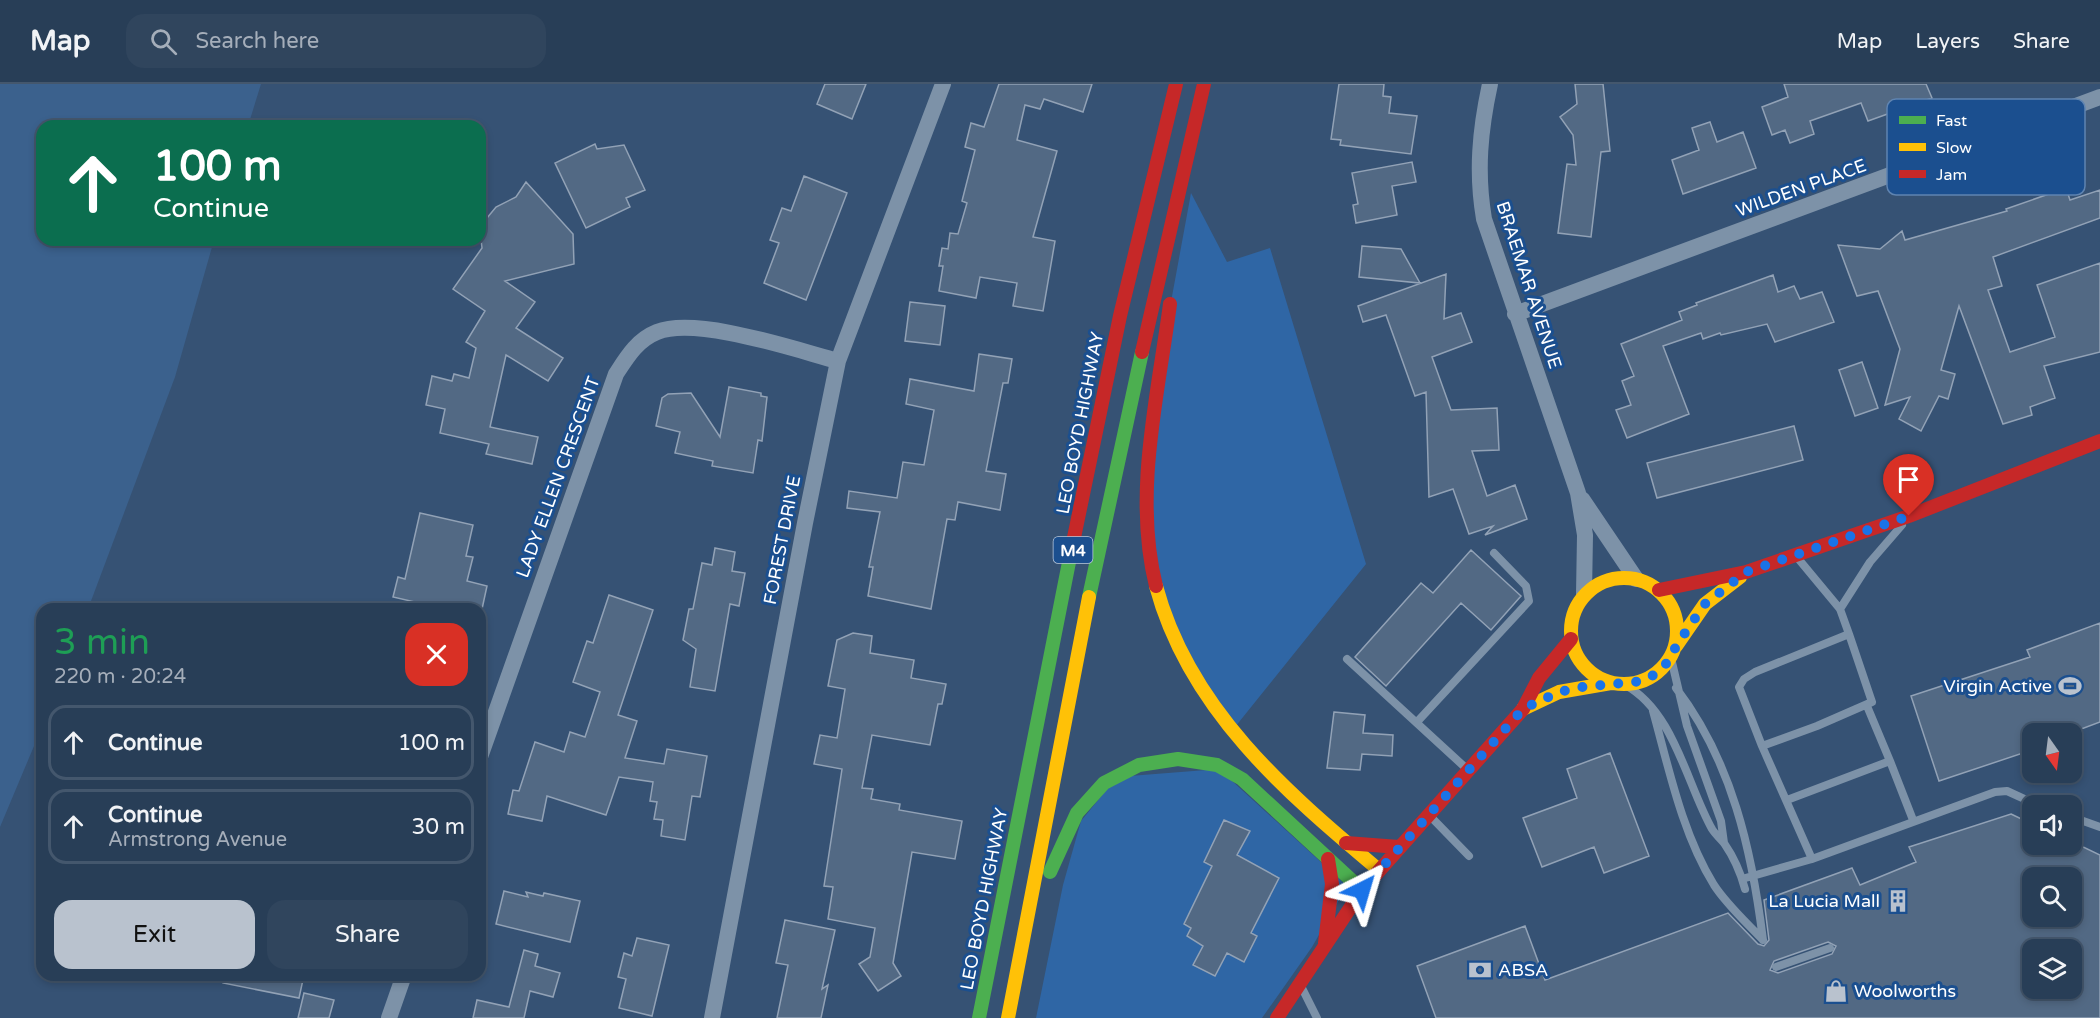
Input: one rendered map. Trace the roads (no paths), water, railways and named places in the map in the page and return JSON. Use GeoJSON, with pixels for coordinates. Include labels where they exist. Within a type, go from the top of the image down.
{"type":"FeatureCollection","features":[{"type":"Feature","properties":{"kind":"main road","name":"LEO BOYD HIGHWAY"},"geometry":{"type":"LineString","coordinates":[[979,1018],[1115,341],[1150,181],[1176,84]]}},
{"type":"Feature","properties":{"kind":"main road","name":"M4"},"geometry":{"type":"LineString","coordinates":[[1008,1018],[1098,550],[1169,229],[1204,84]]}},
{"type":"Feature","properties":{"kind":"main road"},"geometry":{"type":"LineString","coordinates":[[1169,229],[1171,299],[1147,508],[1151,560],[1162,607],[1185,664],[1218,718],[1251,754],[1346,843],[1379,870]]}},
{"type":"Feature","properties":{"kind":"main road"},"geometry":{"type":"LineString","coordinates":[[1659,590],[1746,572],[1909,516],[2100,441]]}},
{"type":"Feature","properties":{"kind":"main road"},"geometry":{"type":"LineString","coordinates":[[1523,709],[1559,692],[1651,677],[1673,652],[1705,604],[1746,572]]}},
{"type":"Feature","properties":{"kind":"main road"},"geometry":{"type":"LineString","coordinates":[[1618,684],[1597,678],[1584,668],[1575,654],[1571,639],[1571,621],[1584,594],[1603,582],[1619,578],[1636,579],[1659,590],[1672,606],[1678,625],[1673,652]]}},
{"type":"Feature","properties":{"kind":"main road"},"geometry":{"type":"LineString","coordinates":[[1277,1018],[1362,890],[1523,709],[1539,678],[1571,639]]}},
{"type":"Feature","properties":{"kind":"main road"},"geometry":{"type":"LineString","coordinates":[[1023,944],[1057,852],[1076,815],[1091,794],[1105,782],[1143,764],[1165,759],[1189,759],[1212,764],[1233,773],[1268,800],[1362,890]]}},
{"type":"Feature","properties":{"kind":"main road"},"geometry":{"type":"LineString","coordinates":[[1346,843],[1399,847]]}},
{"type":"Feature","properties":{"kind":"main road"},"geometry":{"type":"LineString","coordinates":[[1325,943],[1332,884],[1328,859]]}},
{"type":"Feature","properties":{"kind":"street","name":"FOREST DRIVE"},"geometry":{"type":"LineString","coordinates":[[712,1018],[807,512],[838,362],[943,84]]}},
{"type":"Feature","properties":{"kind":"street","name":"BRAEMAR AVENUE"},"geometry":{"type":"LineString","coordinates":[[1490,84],[1479,148],[1480,190],[1484,219],[1578,493],[1585,535],[1584,594]]}},
{"type":"Feature","properties":{"kind":"street","name":"WILDEN PLACE"},"geometry":{"type":"LineString","coordinates":[[2085,103],[2100,97]]}},
{"type":"Feature","properties":{"kind":"street","name":"WILDEN PLACE"},"geometry":{"type":"LineString","coordinates":[[1515,314],[1887,176]]}},
{"type":"Feature","properties":{"kind":"street","name":"LADY ELLEN CRESCENT"},"geometry":{"type":"LineString","coordinates":[[486,741],[616,374],[634,346],[657,332],[677,327],[753,339],[838,362]]}},
{"type":"Feature","properties":{"kind":"street","name":"BRAEMAR AVENUE"},"geometry":{"type":"LineString","coordinates":[[1578,493],[1636,579]]}},
{"type":"Feature","properties":{"kind":"street"},"geometry":{"type":"LineString","coordinates":[[389,1018],[402,981]]}},
{"type":"Feature","properties":{"kind":"lane"},"geometry":{"type":"LineString","coordinates":[[1840,609],[1870,562],[1909,516]]}},
{"type":"Feature","properties":{"kind":"lane"},"geometry":{"type":"LineString","coordinates":[[1417,722],[1529,601],[1526,586],[1494,553]]}},
{"type":"Feature","properties":{"kind":"lane"},"geometry":{"type":"LineString","coordinates":[[1762,746],[1867,706],[1872,699],[1840,609],[1795,555]]}},
{"type":"Feature","properties":{"kind":"lane"},"geometry":{"type":"LineString","coordinates":[[1812,859],[1762,746],[1739,687],[1744,679],[1849,634]]}},
{"type":"Feature","properties":{"kind":"lane"},"geometry":{"type":"LineString","coordinates":[[1673,652],[1677,688],[1721,821],[1724,843]]}},
{"type":"Feature","properties":{"kind":"lane"},"geometry":{"type":"LineString","coordinates":[[1347,659],[1468,770]]}},
{"type":"Feature","properties":{"kind":"lane"},"geometry":{"type":"LineString","coordinates":[[1618,684],[1635,690],[1653,711],[1682,756],[1712,831],[1724,843],[1745,889]]}},
{"type":"Feature","properties":{"kind":"lane"},"geometry":{"type":"LineString","coordinates":[[1653,711],[1680,805],[1701,863],[1730,906],[1763,940],[1750,854],[1716,755],[1700,720],[1677,688]]}},
{"type":"Feature","properties":{"kind":"lane"},"geometry":{"type":"LineString","coordinates":[[1867,706],[1913,820]]}},
{"type":"Feature","properties":{"kind":"lane"},"geometry":{"type":"LineString","coordinates":[[1787,800],[1890,761]]}},
{"type":"Feature","properties":{"kind":"lane"},"geometry":{"type":"LineString","coordinates":[[1742,879],[1812,859],[1913,820],[2001,790],[2022,799]]}},
{"type":"Feature","properties":{"kind":"lane"},"geometry":{"type":"LineString","coordinates":[[1428,814],[1469,856]]}},
{"type":"Feature","properties":{"kind":"lane"},"geometry":{"type":"LineString","coordinates":[[2082,821],[2100,827]]}},
{"type":"Feature","properties":{"kind":"lane"},"geometry":{"type":"LineString","coordinates":[[1776,967],[1830,948]]}},
{"type":"Feature","properties":{"kind":"lane"},"geometry":{"type":"LineString","coordinates":[[1300,983],[1317,1018]]}},
{"type":"Feature","properties":{"kind":"place","name":"Virgin Active"},"geometry":{"type":"Point","coordinates":[2070,686]}},
{"type":"Feature","properties":{"kind":"place","name":"La Lucia Mall"},"geometry":{"type":"Point","coordinates":[1898,901]}},
{"type":"Feature","properties":{"kind":"place","name":"ABSA"},"geometry":{"type":"Point","coordinates":[1480,970]}},
{"type":"Feature","properties":{"kind":"place","name":"Woolworths"},"geometry":{"type":"Point","coordinates":[1836,991]}}]}
